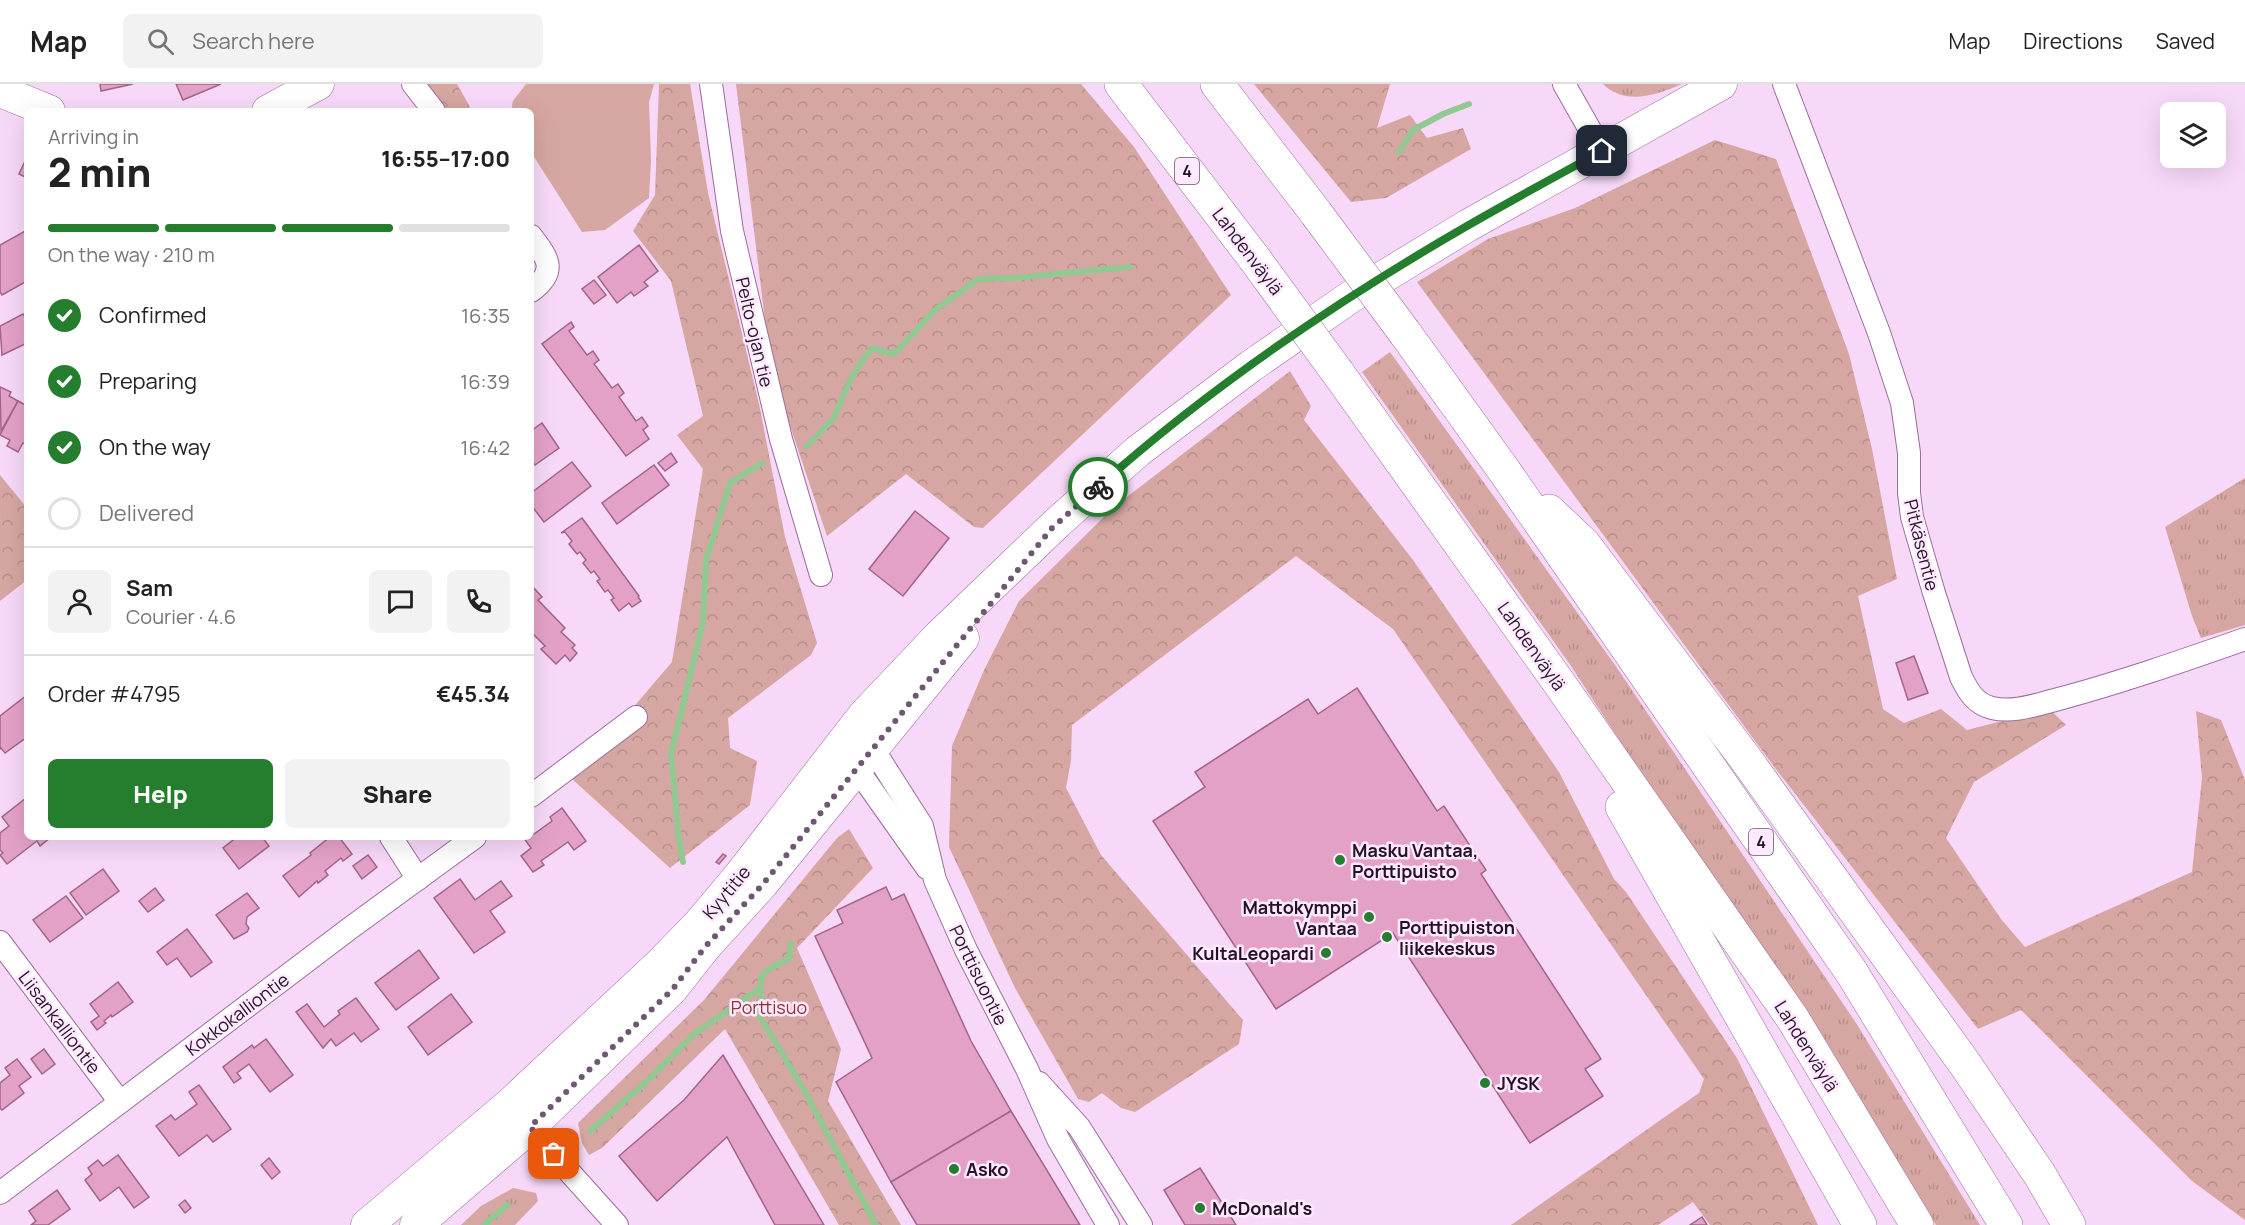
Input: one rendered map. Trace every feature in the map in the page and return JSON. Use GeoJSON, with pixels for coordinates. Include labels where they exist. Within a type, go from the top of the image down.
{"type":"FeatureCollection","features":[{"type":"Feature","properties":{"kind":"highway","name":"Lahdenväylä"},"geometry":{"type":"LineString","coordinates":[[1120,84],[1254,258],[1557,680],[1793,1019],[1917,1225]]}},
{"type":"Feature","properties":{"kind":"highway","name":"4"},"geometry":{"type":"LineString","coordinates":[[1217,84],[1316,213],[1503,469],[1852,974],[2006,1225]]}},
{"type":"Feature","properties":{"kind":"highway"},"geometry":{"type":"LineString","coordinates":[[1503,469],[1584,543],[1745,758],[1965,1064],[2040,1175],[2079,1225]]}},
{"type":"Feature","properties":{"kind":"highway"},"geometry":{"type":"LineString","coordinates":[[1557,680],[1620,805],[1860,1225]]}},
{"type":"Feature","properties":{"kind":"highway"},"geometry":{"type":"LineString","coordinates":[[2040,1175],[2069,1225]]}},
{"type":"Feature","properties":{"kind":"main road"},"geometry":{"type":"LineString","coordinates":[[274,108],[318,84]]}},
{"type":"Feature","properties":{"kind":"main road","name":"Kyytitie"},"geometry":{"type":"LineString","coordinates":[[416,1225],[698,925],[810,786],[859,752],[938,638],[1052,528],[1138,451],[1251,366],[1352,296],[1467,226],[1721,84]]}},
{"type":"Feature","properties":{"kind":"main road"},"geometry":{"type":"LineString","coordinates":[[0,91],[42,108]]}},
{"type":"Feature","properties":{"kind":"main road","name":"Kyytitie"},"geometry":{"type":"LineString","coordinates":[[367,1225],[519,1116]]}},
{"type":"Feature","properties":{"kind":"street"},"geometry":{"type":"LineString","coordinates":[[413,84],[432,108]]}},
{"type":"Feature","properties":{"kind":"street","name":"Pelto-ojan tie"},"geometry":{"type":"LineString","coordinates":[[711,84],[732,231],[781,439],[821,575]]}},
{"type":"Feature","properties":{"kind":"street"},"geometry":{"type":"LineString","coordinates":[[1564,84],[1602,151]]}},
{"type":"Feature","properties":{"kind":"street","name":"Pitkäsentie"},"geometry":{"type":"LineString","coordinates":[[1784,84],[1879,333],[1902,403],[1909,453],[1909,493],[1914,525],[1961,677],[1976,701],[1992,708],[2016,710],[2090,691],[2245,639]]}},
{"type":"Feature","properties":{"kind":"street"},"geometry":{"type":"LineString","coordinates":[[534,240],[547,257],[548,270],[541,284],[534,289]]}},
{"type":"Feature","properties":{"kind":"street"},"geometry":{"type":"LineString","coordinates":[[534,794],[636,717]]}},
{"type":"Feature","properties":{"kind":"street","name":"Porttisuontie"},"geometry":{"type":"LineString","coordinates":[[859,752],[922,826],[935,880],[966,950],[1027,1069],[1058,1139],[1108,1225]]}},
{"type":"Feature","properties":{"kind":"street"},"geometry":{"type":"LineString","coordinates":[[393,840],[418,879]]}},
{"type":"Feature","properties":{"kind":"street","name":"Kokkokalliontie"},"geometry":{"type":"LineString","coordinates":[[0,1193],[471,840]]}},
{"type":"Feature","properties":{"kind":"street","name":"Liisankalliontie"},"geometry":{"type":"LineString","coordinates":[[0,942],[120,1102]]}},
{"type":"Feature","properties":{"kind":"street","name":"Porttisuontie"},"geometry":{"type":"LineString","coordinates":[[1027,1069],[1079,1127],[1141,1225]]}},
{"type":"Feature","properties":{"kind":"street"},"geometry":{"type":"LineString","coordinates":[[519,1116],[617,1225]]}},
{"type":"Feature","properties":{"kind":"green space"},"geometry":{"type":"Polygon","coordinates":[[[422,84],[457,84],[470,107],[441,108],[422,84]]]}},
{"type":"Feature","properties":{"kind":"green space"},"geometry":{"type":"Polygon","coordinates":[[[526,84],[654,84],[649,102],[651,160],[649,198],[605,230],[582,232],[534,157],[534,108],[512,108],[513,101],[526,84]]]}},
{"type":"Feature","properties":{"kind":"green space"},"geometry":{"type":"Polygon","coordinates":[[[659,84],[690,84],[708,193],[759,404],[785,537],[817,643],[811,655],[728,718],[730,748],[757,761],[750,805],[670,868],[572,779],[672,662],[703,469],[677,435],[703,416],[671,281],[633,231],[655,195],[659,84]]]}},
{"type":"Feature","properties":{"kind":"green space"},"geometry":{"type":"Polygon","coordinates":[[[736,84],[1081,84],[1134,147],[1231,295],[983,528],[974,527],[906,474],[827,536],[771,369],[736,84]]]}},
{"type":"Feature","properties":{"kind":"green space"},"geometry":{"type":"Polygon","coordinates":[[[1254,84],[1390,84],[1377,128],[1410,115],[1427,138],[1463,128],[1471,149],[1386,198],[1351,202],[1254,84]]]}},
{"type":"Feature","properties":{"kind":"green space"},"geometry":{"type":"Polygon","coordinates":[[[1603,84],[1682,84],[1652,95],[1631,97],[1612,91],[1603,84]]]}},
{"type":"Feature","properties":{"kind":"green space"},"geometry":{"type":"Polygon","coordinates":[[[1715,140],[1776,159],[1849,354],[1872,449],[1897,579],[1858,596],[1883,709],[1904,723],[1941,709],[1967,730],[2049,709],[2066,725],[1974,782],[1946,838],[2001,919],[2025,947],[2192,872],[2202,778],[2196,711],[2221,720],[2245,780],[2245,1220],[2192,1181],[2021,1010],[1978,1029],[1775,768],[1417,282],[1488,239],[1575,208],[1715,140]]]}},
{"type":"Feature","properties":{"kind":"green space"},"geometry":{"type":"Polygon","coordinates":[[[1390,352],[1615,665],[1856,1023],[1980,1225],[1936,1225],[1569,663],[1362,372],[1390,352]]]}},
{"type":"Feature","properties":{"kind":"green space"},"geometry":{"type":"Polygon","coordinates":[[[1290,371],[1311,406],[1304,420],[1413,560],[1559,772],[1614,879],[1626,892],[1737,1058],[1818,1225],[1710,1225],[1693,1202],[1658,1225],[1511,1225],[1699,1093],[1704,1079],[1393,629],[1296,556],[1072,725],[1071,760],[1066,788],[1101,855],[1243,1020],[1239,1044],[1135,1112],[1121,1108],[1102,1093],[1089,1102],[1078,1099],[1015,988],[949,847],[952,746],[984,670],[1019,601],[1114,507],[1290,371]]]}},
{"type":"Feature","properties":{"kind":"green space"},"geometry":{"type":"Polygon","coordinates":[[[0,475],[24,504],[24,582],[0,601],[0,475]]]}},
{"type":"Feature","properties":{"kind":"green space"},"geometry":{"type":"Polygon","coordinates":[[[2245,478],[2245,625],[2201,638],[2165,527],[2245,478]]]}},
{"type":"Feature","properties":{"kind":"green space","name":"Porttisuo"},"geometry":{"type":"Polygon","coordinates":[[[849,829],[873,868],[797,948],[841,1049],[828,1101],[901,1225],[839,1225],[725,1029],[602,1148],[589,1155],[582,1143],[578,1123],[704,1000],[837,838],[849,829]]]}},
{"type":"Feature","properties":{"kind":"green space"},"geometry":{"type":"Polygon","coordinates":[[[513,1188],[536,1193],[538,1201],[515,1225],[461,1225],[481,1206],[513,1188]]]}},
{"type":"Feature","properties":{"kind":"building"},"geometry":{"type":"Polygon","coordinates":[[[100,84],[133,84],[101,91],[100,84]]]}},
{"type":"Feature","properties":{"kind":"building"},"geometry":{"type":"Polygon","coordinates":[[[176,84],[221,84],[183,100],[176,84]]]}},
{"type":"Feature","properties":{"kind":"building"},"geometry":{"type":"Polygon","coordinates":[[[24,163],[24,176],[19,174],[24,163]]]}},
{"type":"Feature","properties":{"kind":"building"},"geometry":{"type":"Polygon","coordinates":[[[24,232],[24,283],[2,295],[0,292],[0,245],[24,232]]]}},
{"type":"Feature","properties":{"kind":"building"},"geometry":{"type":"Polygon","coordinates":[[[639,245],[658,271],[644,282],[648,286],[634,296],[631,292],[617,303],[598,277],[639,245]]]}},
{"type":"Feature","properties":{"kind":"building"},"geometry":{"type":"Polygon","coordinates":[[[594,280],[606,295],[594,304],[582,289],[594,280]]]}},
{"type":"Feature","properties":{"kind":"building"},"geometry":{"type":"Polygon","coordinates":[[[23,314],[24,344],[2,355],[0,326],[23,314]]]}},
{"type":"Feature","properties":{"kind":"building"},"geometry":{"type":"Polygon","coordinates":[[[571,322],[574,327],[569,331],[587,355],[593,351],[599,360],[594,364],[612,388],[618,384],[624,393],[619,397],[636,421],[642,417],[648,426],[643,430],[649,439],[626,456],[542,344],[571,322]]]}},
{"type":"Feature","properties":{"kind":"building"},"geometry":{"type":"Polygon","coordinates":[[[0,387],[11,392],[9,396],[18,401],[1,431],[0,387]]]}},
{"type":"Feature","properties":{"kind":"building"},"geometry":{"type":"Polygon","coordinates":[[[18,401],[24,404],[24,444],[18,452],[7,446],[10,440],[0,435],[18,401]]]}},
{"type":"Feature","properties":{"kind":"building"},"geometry":{"type":"Polygon","coordinates":[[[542,423],[559,448],[535,465],[534,464],[534,429],[542,423]]]}},
{"type":"Feature","properties":{"kind":"building"},"geometry":{"type":"Polygon","coordinates":[[[671,453],[677,462],[665,471],[658,463],[671,453]]]}},
{"type":"Feature","properties":{"kind":"building"},"geometry":{"type":"Polygon","coordinates":[[[572,462],[591,486],[544,522],[534,509],[534,491],[572,462]]]}},
{"type":"Feature","properties":{"kind":"building"},"geometry":{"type":"Polygon","coordinates":[[[654,465],[669,485],[617,524],[602,503],[654,465]]]}},
{"type":"Feature","properties":{"kind":"building"},"geometry":{"type":"Polygon","coordinates":[[[915,511],[949,538],[903,596],[869,569],[915,511]]]}},
{"type":"Feature","properties":{"kind":"building"},"geometry":{"type":"Polygon","coordinates":[[[582,518],[639,596],[641,601],[632,607],[629,603],[619,611],[611,600],[614,598],[608,590],[605,592],[597,581],[600,579],[594,571],[591,573],[583,563],[586,560],[569,544],[572,541],[565,532],[561,533],[582,518]]]}},
{"type":"Feature","properties":{"kind":"building"},"geometry":{"type":"Polygon","coordinates":[[[534,588],[542,597],[538,600],[565,628],[561,632],[575,645],[572,648],[577,653],[570,661],[565,655],[556,664],[541,649],[545,646],[534,635],[534,588]]]}},
{"type":"Feature","properties":{"kind":"building"},"geometry":{"type":"Polygon","coordinates":[[[1914,656],[1928,693],[1908,700],[1896,663],[1914,656]]]}},
{"type":"Feature","properties":{"kind":"building"},"geometry":{"type":"Polygon","coordinates":[[[1357,688],[1437,811],[1444,806],[1486,870],[1481,874],[1601,1059],[1585,1069],[1603,1096],[1530,1143],[1393,933],[1276,1009],[1153,821],[1205,787],[1195,772],[1308,699],[1318,714],[1357,688]]]}},
{"type":"Feature","properties":{"kind":"building"},"geometry":{"type":"Polygon","coordinates":[[[24,697],[24,739],[5,753],[0,749],[0,716],[24,697]]]}},
{"type":"Feature","properties":{"kind":"building"},"geometry":{"type":"Polygon","coordinates":[[[24,800],[24,840],[47,840],[40,846],[37,841],[7,864],[0,855],[3,853],[0,850],[0,833],[9,826],[2,817],[24,800]]]}},
{"type":"Feature","properties":{"kind":"building"},"geometry":{"type":"Polygon","coordinates":[[[562,808],[586,841],[574,850],[568,842],[541,861],[544,865],[533,872],[521,856],[531,848],[525,840],[534,840],[534,834],[552,821],[550,817],[562,808]]]}},
{"type":"Feature","properties":{"kind":"building"},"geometry":{"type":"Polygon","coordinates":[[[233,840],[264,840],[269,846],[239,869],[223,848],[233,840]]]}},
{"type":"Feature","properties":{"kind":"building"},"geometry":{"type":"Polygon","coordinates":[[[326,840],[341,840],[352,854],[343,861],[341,858],[325,871],[328,875],[318,883],[317,881],[299,897],[283,876],[311,855],[310,853],[326,840]]]}},
{"type":"Feature","properties":{"kind":"building"},"geometry":{"type":"Polygon","coordinates":[[[723,854],[726,856],[719,864],[716,862],[723,854]]]}},
{"type":"Feature","properties":{"kind":"building"},"geometry":{"type":"Polygon","coordinates":[[[368,855],[377,867],[362,879],[353,866],[368,855]]]}},
{"type":"Feature","properties":{"kind":"building"},"geometry":{"type":"Polygon","coordinates":[[[103,869],[119,891],[86,915],[70,893],[103,869]]]}},
{"type":"Feature","properties":{"kind":"building"},"geometry":{"type":"Polygon","coordinates":[[[460,879],[475,900],[501,881],[512,896],[490,911],[505,932],[474,953],[434,898],[460,879]]]}},
{"type":"Feature","properties":{"kind":"building"},"geometry":{"type":"Polygon","coordinates":[[[886,887],[892,900],[904,894],[971,1041],[1011,1111],[891,1182],[836,1082],[872,1058],[815,936],[843,923],[837,910],[886,887]]]}},
{"type":"Feature","properties":{"kind":"building"},"geometry":{"type":"Polygon","coordinates":[[[155,888],[164,900],[148,912],[139,901],[155,888]]]}},
{"type":"Feature","properties":{"kind":"building"},"geometry":{"type":"Polygon","coordinates":[[[247,893],[259,908],[247,917],[246,924],[249,928],[247,932],[234,939],[216,915],[247,893]]]}},
{"type":"Feature","properties":{"kind":"building"},"geometry":{"type":"Polygon","coordinates":[[[66,896],[83,918],[50,942],[33,920],[66,896]]]}},
{"type":"Feature","properties":{"kind":"building"},"geometry":{"type":"Polygon","coordinates":[[[187,929],[212,962],[191,977],[177,958],[167,965],[157,952],[187,929]]]}},
{"type":"Feature","properties":{"kind":"building"},"geometry":{"type":"Polygon","coordinates":[[[419,950],[439,978],[396,1010],[375,983],[419,950]]]}},
{"type":"Feature","properties":{"kind":"building"},"geometry":{"type":"Polygon","coordinates":[[[118,982],[133,1002],[112,1017],[111,1015],[104,1021],[106,1023],[97,1030],[91,1022],[99,1016],[90,1004],[118,982]]]}},
{"type":"Feature","properties":{"kind":"building"},"geometry":{"type":"Polygon","coordinates":[[[451,994],[472,1022],[428,1055],[408,1027],[451,994]]]}},
{"type":"Feature","properties":{"kind":"building"},"geometry":{"type":"Polygon","coordinates":[[[356,998],[379,1029],[361,1042],[354,1033],[336,1046],[331,1039],[323,1048],[296,1012],[307,1004],[324,1027],[340,1014],[338,1011],[356,998]]]}},
{"type":"Feature","properties":{"kind":"building"},"geometry":{"type":"Polygon","coordinates":[[[266,1039],[293,1075],[270,1092],[249,1064],[237,1073],[241,1078],[234,1083],[223,1067],[252,1045],[254,1048],[266,1039]]]}},
{"type":"Feature","properties":{"kind":"building"},"geometry":{"type":"Polygon","coordinates":[[[44,1049],[55,1064],[42,1074],[31,1059],[44,1049]]]}},
{"type":"Feature","properties":{"kind":"building"},"geometry":{"type":"Polygon","coordinates":[[[723,1055],[824,1225],[775,1225],[727,1137],[657,1201],[619,1156],[684,1100],[723,1055]]]}},
{"type":"Feature","properties":{"kind":"building"},"geometry":{"type":"Polygon","coordinates":[[[17,1059],[31,1077],[19,1086],[24,1093],[2,1110],[0,1108],[0,1083],[10,1075],[5,1068],[17,1059]]]}},
{"type":"Feature","properties":{"kind":"building"},"geometry":{"type":"Polygon","coordinates":[[[199,1085],[231,1129],[213,1142],[207,1135],[179,1156],[156,1126],[171,1115],[175,1120],[197,1104],[189,1092],[199,1085]]]}},
{"type":"Feature","properties":{"kind":"building"},"geometry":{"type":"Polygon","coordinates":[[[1011,1111],[1080,1225],[917,1225],[891,1182],[1011,1111]]]}},
{"type":"Feature","properties":{"kind":"building"},"geometry":{"type":"Polygon","coordinates":[[[118,1155],[149,1197],[134,1208],[119,1187],[100,1201],[85,1180],[92,1174],[88,1168],[98,1160],[103,1166],[118,1155]]]}},
{"type":"Feature","properties":{"kind":"building"},"geometry":{"type":"Polygon","coordinates":[[[269,1158],[280,1172],[272,1179],[261,1165],[269,1158]]]}},
{"type":"Feature","properties":{"kind":"building","name":"McDonald's"},"geometry":{"type":"Polygon","coordinates":[[[1200,1168],[1236,1225],[1185,1225],[1164,1190],[1200,1168]]]}},
{"type":"Feature","properties":{"kind":"building"},"geometry":{"type":"Polygon","coordinates":[[[57,1190],[70,1209],[48,1225],[31,1225],[36,1221],[29,1211],[57,1190]]]}},
{"type":"Feature","properties":{"kind":"building"},"geometry":{"type":"Polygon","coordinates":[[[185,1200],[191,1208],[185,1213],[179,1205],[185,1200]]]}},
{"type":"Feature","properties":{"kind":"building"},"geometry":{"type":"Polygon","coordinates":[[[1702,1217],[1707,1225],[1690,1225],[1702,1217]]]}},
{"type":"Feature","properties":{"kind":"waterway"},"geometry":{"type":"LineString","coordinates":[[1399,152],[1413,130],[1443,114],[1469,104]]}},
{"type":"Feature","properties":{"kind":"waterway"},"geometry":{"type":"LineString","coordinates":[[807,446],[833,419],[853,374],[872,348],[894,354],[935,310],[978,279],[1130,267]]}},
{"type":"Feature","properties":{"kind":"waterway"},"geometry":{"type":"LineString","coordinates":[[683,862],[671,754],[703,622],[706,560],[730,483],[762,463]]}},
{"type":"Feature","properties":{"kind":"waterway"},"geometry":{"type":"LineString","coordinates":[[791,943],[789,958],[769,969],[761,977],[760,1017],[803,1088],[876,1225]]}},
{"type":"Feature","properties":{"kind":"waterway"},"geometry":{"type":"LineString","coordinates":[[590,1131],[647,1081],[694,1034],[759,989]]}},
{"type":"Feature","properties":{"kind":"waterway"},"geometry":{"type":"LineString","coordinates":[[484,1225],[507,1205]]}},
{"type":"Feature","properties":{"kind":"way so far"},"geometry":{"type":"LineString","coordinates":[[554,1154],[530,1127],[672,990],[705,947],[763,884],[1052,528],[1098,487]]}},
{"type":"Feature","properties":{"kind":"place","name":"Masku Vantaa, Porttipuisto"},"geometry":{"type":"Point","coordinates":[1340,860]}},
{"type":"Feature","properties":{"kind":"place","name":"Mattokymppi Vantaa"},"geometry":{"type":"Point","coordinates":[1369,917]}},
{"type":"Feature","properties":{"kind":"place","name":"Porttipuiston liikekeskus"},"geometry":{"type":"Point","coordinates":[1387,937]}},
{"type":"Feature","properties":{"kind":"place","name":"KultaLeopardi"},"geometry":{"type":"Point","coordinates":[1326,953]}},
{"type":"Feature","properties":{"kind":"place","name":"JYSK"},"geometry":{"type":"Point","coordinates":[1485,1083]}},
{"type":"Feature","properties":{"kind":"place","name":"Asko"},"geometry":{"type":"Point","coordinates":[954,1169]}},
{"type":"Feature","properties":{"kind":"place","name":"McDonald's"},"geometry":{"type":"Point","coordinates":[1200,1208]}},
{"type":"Feature","properties":{"kind":"route"},"geometry":{"type":"LineString","coordinates":[[1098,487],[1138,451],[1251,366],[1352,296],[1467,226],[1602,151]]}}]}
